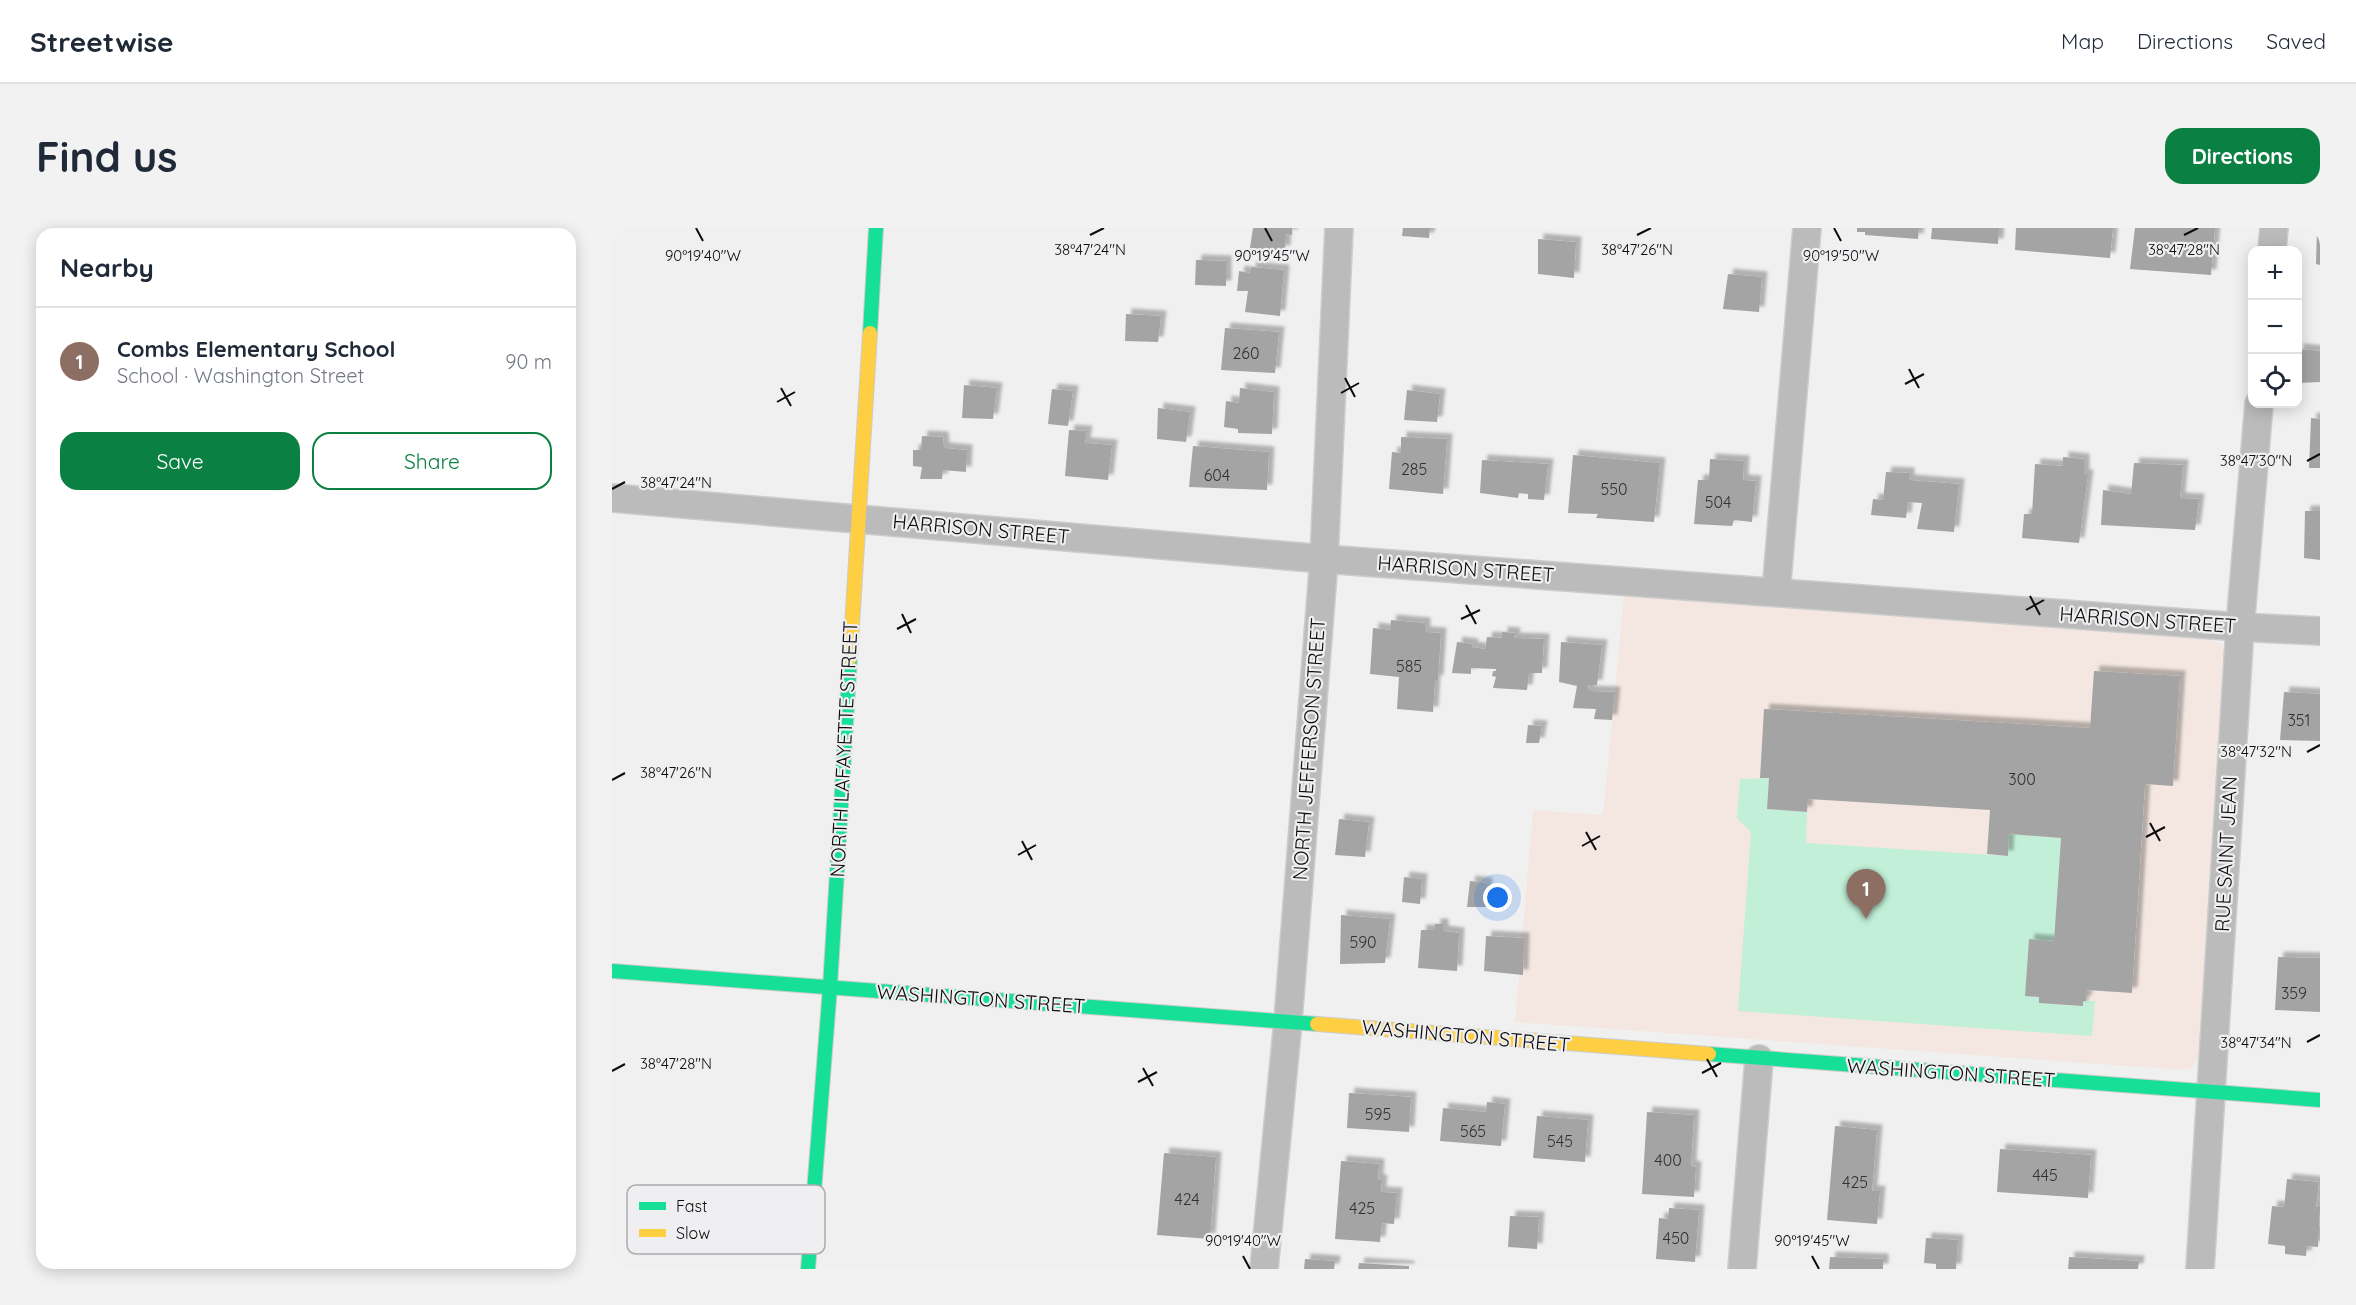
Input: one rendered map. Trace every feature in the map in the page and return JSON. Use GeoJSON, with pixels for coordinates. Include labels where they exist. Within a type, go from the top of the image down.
{"type":"FeatureCollection","features":[{"type":"Feature","properties":{"kind":"main road","name":"NORTH LAFAYETTE STREET"},"geometry":{"type":"LineString","coordinates":[[815,1185],[830,987],[876,228]]}},
{"type":"Feature","properties":{"kind":"main road","name":"WASHINGTON STREET"},"geometry":{"type":"LineString","coordinates":[[612,971],[2320,1100]]}},
{"type":"Feature","properties":{"kind":"main road","name":"NORTH LAFAYETTE STREET"},"geometry":{"type":"LineString","coordinates":[[808,1269],[809,1254]]}},
{"type":"Feature","properties":{"kind":"street","name":"NORTH JEFFERSON STREET"},"geometry":{"type":"LineString","coordinates":[[1264,1269],[1288,1021],[1324,559],[1339,228]]}},
{"type":"Feature","properties":{"kind":"street"},"geometry":{"type":"LineString","coordinates":[[1776,592],[1807,228]]}},
{"type":"Feature","properties":{"kind":"street"},"geometry":{"type":"LineString","coordinates":[[2272,246],[2274,228]]}},
{"type":"Feature","properties":{"kind":"street","name":"RUE SAINT JEAN"},"geometry":{"type":"LineString","coordinates":[[2200,1269],[2240,627],[2259,408]]}},
{"type":"Feature","properties":{"kind":"street","name":"HARRISON STREET"},"geometry":{"type":"LineString","coordinates":[[612,498],[1324,559],[2320,631]]}},
{"type":"Feature","properties":{"kind":"street"},"geometry":{"type":"LineString","coordinates":[[1742,1269],[1759,1059]]}},
{"type":"Feature","properties":{"kind":"shaded area"},"geometry":{"type":"Polygon","coordinates":[[[1624,596],[2212,640],[2222,645],[2201,1051],[2195,1064],[2183,1070],[1515,1022],[1533,810],[1603,815],[1624,596]]]}},
{"type":"Feature","properties":{"kind":"green space"},"geometry":{"type":"Polygon","coordinates":[[[1769,778],[1767,809],[1807,812],[1806,843],[2008,856],[2009,834],[2061,838],[2054,941],[2029,939],[2025,996],[2039,997],[2039,1003],[2082,1006],[2083,1001],[2095,1001],[2092,1036],[1738,1011],[1751,832],[1737,818],[1740,779],[1769,778]]]}},
{"type":"Feature","properties":{"kind":"building"},"geometry":{"type":"Polygon","coordinates":[[[1253,228],[1292,228],[1292,235],[1286,234],[1285,251],[1250,248],[1253,228]]]}},
{"type":"Feature","properties":{"kind":"building"},"geometry":{"type":"Polygon","coordinates":[[[1403,228],[1430,228],[1429,238],[1402,236],[1403,228]]]}},
{"type":"Feature","properties":{"kind":"building"},"geometry":{"type":"Polygon","coordinates":[[[1857,228],[1919,228],[1918,239],[1865,235],[1865,232],[1857,232],[1857,228]]]}},
{"type":"Feature","properties":{"kind":"building"},"geometry":{"type":"Polygon","coordinates":[[[1932,228],[1999,228],[1998,244],[1931,239],[1932,228]]]}},
{"type":"Feature","properties":{"kind":"building"},"geometry":{"type":"Polygon","coordinates":[[[2016,228],[2113,228],[2110,258],[2015,250],[2016,228]]]}},
{"type":"Feature","properties":{"kind":"building"},"geometry":{"type":"Polygon","coordinates":[[[2135,228],[2215,228],[2211,275],[2130,269],[2135,228]]]}},
{"type":"Feature","properties":{"kind":"building"},"geometry":{"type":"Polygon","coordinates":[[[2317,228],[2320,228],[2320,265],[2316,264],[2317,228]]]}},
{"type":"Feature","properties":{"kind":"building"},"geometry":{"type":"Polygon","coordinates":[[[1538,239],[1576,242],[1574,278],[1538,274],[1538,239]]]}},
{"type":"Feature","properties":{"kind":"building"},"geometry":{"type":"Polygon","coordinates":[[[1196,260],[1226,261],[1226,286],[1195,285],[1196,260]]]}},
{"type":"Feature","properties":{"kind":"building"},"geometry":{"type":"Polygon","coordinates":[[[1251,267],[1284,270],[1280,316],[1245,312],[1248,291],[1237,291],[1239,271],[1250,273],[1251,267]]]}},
{"type":"Feature","properties":{"kind":"building"},"geometry":{"type":"Polygon","coordinates":[[[1728,274],[1762,277],[1759,312],[1723,309],[1728,274]]]}},
{"type":"Feature","properties":{"kind":"building"},"geometry":{"type":"Polygon","coordinates":[[[1126,314],[1161,316],[1158,342],[1125,341],[1126,314]]]}},
{"type":"Feature","properties":{"kind":"building"},"geometry":{"type":"Polygon","coordinates":[[[1225,328],[1279,332],[1275,373],[1221,370],[1225,328]]]}},
{"type":"Feature","properties":{"kind":"building"},"geometry":{"type":"Polygon","coordinates":[[[2302,349],[2320,351],[2320,382],[2302,383],[2302,349]]]}},
{"type":"Feature","properties":{"kind":"building"},"geometry":{"type":"Polygon","coordinates":[[[964,385],[997,388],[993,419],[962,418],[964,385]]]}},
{"type":"Feature","properties":{"kind":"building"},"geometry":{"type":"Polygon","coordinates":[[[1240,388],[1274,392],[1272,434],[1238,433],[1238,429],[1224,427],[1226,401],[1239,403],[1240,388]]]}},
{"type":"Feature","properties":{"kind":"building"},"geometry":{"type":"Polygon","coordinates":[[[1052,389],[1073,391],[1068,426],[1048,424],[1052,389]]]}},
{"type":"Feature","properties":{"kind":"building"},"geometry":{"type":"Polygon","coordinates":[[[1407,390],[1440,394],[1437,422],[1404,420],[1407,390]]]}},
{"type":"Feature","properties":{"kind":"building"},"geometry":{"type":"Polygon","coordinates":[[[1158,408],[1190,412],[1186,442],[1157,439],[1158,408]]]}},
{"type":"Feature","properties":{"kind":"building"},"geometry":{"type":"Polygon","coordinates":[[[2311,418],[2320,419],[2320,468],[2309,468],[2311,418]]]}},
{"type":"Feature","properties":{"kind":"building"},"geometry":{"type":"Polygon","coordinates":[[[1069,430],[1087,431],[1085,443],[1112,445],[1108,480],[1065,476],[1069,430]]]}},
{"type":"Feature","properties":{"kind":"building"},"geometry":{"type":"Polygon","coordinates":[[[922,436],[943,437],[944,448],[967,450],[966,472],[943,470],[942,479],[920,479],[922,467],[913,466],[913,450],[921,450],[922,436]]]}},
{"type":"Feature","properties":{"kind":"building"},"geometry":{"type":"Polygon","coordinates":[[[1401,437],[1447,439],[1443,494],[1389,489],[1392,452],[1401,453],[1401,437]]]}},
{"type":"Feature","properties":{"kind":"building"},"geometry":{"type":"Polygon","coordinates":[[[1193,446],[1269,452],[1267,490],[1189,487],[1193,446]]]}},
{"type":"Feature","properties":{"kind":"building"},"geometry":{"type":"Polygon","coordinates":[[[1573,455],[1660,463],[1654,522],[1596,518],[1598,514],[1568,513],[1573,455]]]}},
{"type":"Feature","properties":{"kind":"building"},"geometry":{"type":"Polygon","coordinates":[[[2063,457],[2084,459],[2084,475],[2088,475],[2079,543],[2022,538],[2024,514],[2032,514],[2035,464],[2063,466],[2063,457]]]}},
{"type":"Feature","properties":{"kind":"building"},"geometry":{"type":"Polygon","coordinates":[[[1710,459],[1744,461],[1743,480],[1756,481],[1752,522],[1734,520],[1732,526],[1694,524],[1698,480],[1709,480],[1710,459]]]}},
{"type":"Feature","properties":{"kind":"building"},"geometry":{"type":"Polygon","coordinates":[[[1482,460],[1548,464],[1544,500],[1528,499],[1528,494],[1519,493],[1518,498],[1480,493],[1482,460]]]}},
{"type":"Feature","properties":{"kind":"building"},"geometry":{"type":"Polygon","coordinates":[[[2134,463],[2183,465],[2180,498],[2199,499],[2195,530],[2101,525],[2103,490],[2131,494],[2134,463]]]}},
{"type":"Feature","properties":{"kind":"building"},"geometry":{"type":"Polygon","coordinates":[[[1886,472],[1909,473],[1909,480],[1959,484],[1954,532],[1917,529],[1922,503],[1908,502],[1906,518],[1871,515],[1873,499],[1883,500],[1886,472]]]}},
{"type":"Feature","properties":{"kind":"building"},"geometry":{"type":"Polygon","coordinates":[[[2305,511],[2320,511],[2320,560],[2304,558],[2305,511]]]}},
{"type":"Feature","properties":{"kind":"building"},"geometry":{"type":"Polygon","coordinates":[[[1391,620],[1425,623],[1425,632],[1441,633],[1438,681],[1435,680],[1433,712],[1397,709],[1399,677],[1370,674],[1373,628],[1390,630],[1391,620]]]}},
{"type":"Feature","properties":{"kind":"building"},"geometry":{"type":"Polygon","coordinates":[[[1502,632],[1515,633],[1514,638],[1544,639],[1542,673],[1529,673],[1527,690],[1493,688],[1496,677],[1492,676],[1496,669],[1471,668],[1471,674],[1452,673],[1457,642],[1473,644],[1472,647],[1485,649],[1487,637],[1502,638],[1502,632]]]}},
{"type":"Feature","properties":{"kind":"building"},"geometry":{"type":"Polygon","coordinates":[[[1561,642],[1602,645],[1597,685],[1588,685],[1589,691],[1615,692],[1612,720],[1594,719],[1596,709],[1573,708],[1577,686],[1559,682],[1561,642]]]}},
{"type":"Feature","properties":{"kind":"building"},"geometry":{"type":"Polygon","coordinates":[[[2094,671],[2180,676],[2173,786],[2145,784],[2132,993],[2087,990],[2083,1006],[2039,1003],[2039,997],[2025,996],[2029,939],[2054,941],[2061,838],[2009,834],[2008,856],[1987,854],[1990,810],[1808,799],[1807,812],[1767,809],[1769,778],[1760,778],[1764,709],[2090,728],[2094,671]]]}},
{"type":"Feature","properties":{"kind":"building"},"geometry":{"type":"Polygon","coordinates":[[[2284,692],[2320,694],[2320,741],[2280,740],[2284,692]]]}},
{"type":"Feature","properties":{"kind":"building"},"geometry":{"type":"Polygon","coordinates":[[[1528,725],[1542,726],[1539,743],[1526,743],[1528,725]]]}},
{"type":"Feature","properties":{"kind":"building"},"geometry":{"type":"Polygon","coordinates":[[[1339,819],[1369,822],[1365,857],[1335,855],[1339,819]]]}},
{"type":"Feature","properties":{"kind":"building"},"geometry":{"type":"Polygon","coordinates":[[[1404,877],[1422,879],[1420,904],[1402,902],[1404,877]]]}},
{"type":"Feature","properties":{"kind":"building"},"geometry":{"type":"Polygon","coordinates":[[[1470,881],[1487,883],[1486,907],[1467,907],[1470,881]]]}},
{"type":"Feature","properties":{"kind":"building"},"geometry":{"type":"Polygon","coordinates":[[[1341,915],[1390,919],[1385,963],[1340,964],[1341,915]]]}},
{"type":"Feature","properties":{"kind":"building"},"geometry":{"type":"Polygon","coordinates":[[[1435,924],[1443,924],[1443,931],[1459,933],[1457,971],[1418,968],[1421,930],[1435,930],[1435,924]]]}},
{"type":"Feature","properties":{"kind":"building"},"geometry":{"type":"Polygon","coordinates":[[[1486,936],[1524,938],[1523,975],[1484,971],[1486,936]]]}},
{"type":"Feature","properties":{"kind":"building"},"geometry":{"type":"Polygon","coordinates":[[[2278,957],[2320,958],[2320,1012],[2275,1010],[2278,957]]]}},
{"type":"Feature","properties":{"kind":"building"},"geometry":{"type":"Polygon","coordinates":[[[1349,1093],[1411,1097],[1409,1132],[1347,1128],[1349,1093]]]}},
{"type":"Feature","properties":{"kind":"building"},"geometry":{"type":"Polygon","coordinates":[[[1487,1102],[1505,1104],[1501,1146],[1440,1141],[1443,1108],[1486,1112],[1487,1102]]]}},
{"type":"Feature","properties":{"kind":"building"},"geometry":{"type":"Polygon","coordinates":[[[1647,1112],[1694,1115],[1691,1166],[1696,1167],[1694,1197],[1642,1194],[1647,1112]]]}},
{"type":"Feature","properties":{"kind":"building"},"geometry":{"type":"Polygon","coordinates":[[[1537,1116],[1588,1120],[1585,1162],[1533,1158],[1537,1116]]]}},
{"type":"Feature","properties":{"kind":"building"},"geometry":{"type":"Polygon","coordinates":[[[1835,1126],[1877,1130],[1872,1191],[1880,1191],[1877,1224],[1827,1220],[1835,1126]]]}},
{"type":"Feature","properties":{"kind":"building"},"geometry":{"type":"Polygon","coordinates":[[[2000,1149],[2091,1155],[2088,1198],[1997,1192],[2000,1149]]]}},
{"type":"Feature","properties":{"kind":"building"},"geometry":{"type":"Polygon","coordinates":[[[1164,1153],[1216,1157],[1210,1239],[1157,1235],[1164,1153]]]}},
{"type":"Feature","properties":{"kind":"building"},"geometry":{"type":"Polygon","coordinates":[[[1341,1161],[1379,1164],[1378,1180],[1382,1180],[1381,1192],[1397,1193],[1394,1224],[1382,1223],[1380,1242],[1335,1239],[1341,1161]]]}},
{"type":"Feature","properties":{"kind":"building"},"geometry":{"type":"Polygon","coordinates":[[[2287,1179],[2319,1182],[2316,1207],[2320,1207],[2318,1247],[2307,1246],[2306,1256],[2285,1254],[2285,1246],[2268,1244],[2272,1206],[2284,1207],[2287,1179]]]}},
{"type":"Feature","properties":{"kind":"building"},"geometry":{"type":"Polygon","coordinates":[[[1669,1208],[1699,1210],[1695,1262],[1656,1259],[1659,1218],[1668,1219],[1669,1208]]]}},
{"type":"Feature","properties":{"kind":"building"},"geometry":{"type":"Polygon","coordinates":[[[1510,1216],[1539,1217],[1537,1249],[1508,1247],[1510,1216]]]}},
{"type":"Feature","properties":{"kind":"building"},"geometry":{"type":"Polygon","coordinates":[[[1926,1238],[1958,1240],[1956,1269],[1936,1269],[1936,1264],[1924,1263],[1926,1238]]]}},
{"type":"Feature","properties":{"kind":"building"},"geometry":{"type":"Polygon","coordinates":[[[1830,1257],[1883,1259],[1883,1269],[1829,1269],[1830,1257]]]}},
{"type":"Feature","properties":{"kind":"building"},"geometry":{"type":"Polygon","coordinates":[[[2069,1257],[2139,1261],[2138,1269],[2068,1269],[2069,1257]]]}},
{"type":"Feature","properties":{"kind":"building"},"geometry":{"type":"Polygon","coordinates":[[[1305,1259],[1335,1261],[1334,1269],[1304,1269],[1305,1259]]]}},
{"type":"Feature","properties":{"kind":"building"},"geometry":{"type":"Polygon","coordinates":[[[1359,1263],[1409,1266],[1409,1269],[1358,1269],[1359,1263]]]}},
{"type":"Feature","properties":{"kind":"traffic: fast"},"geometry":{"type":"LineString","coordinates":[[870,333],[876,228]]}},
{"type":"Feature","properties":{"kind":"traffic: fast"},"geometry":{"type":"LineString","coordinates":[[815,1185],[830,987],[850,658]]}},
{"type":"Feature","properties":{"kind":"traffic: fast"},"geometry":{"type":"LineString","coordinates":[[612,971],[1317,1024]]}},
{"type":"Feature","properties":{"kind":"traffic: fast"},"geometry":{"type":"LineString","coordinates":[[1709,1054],[2320,1100]]}},
{"type":"Feature","properties":{"kind":"traffic: fast"},"geometry":{"type":"LineString","coordinates":[[808,1269],[809,1254]]}},
{"type":"Feature","properties":{"kind":"traffic: slow"},"geometry":{"type":"LineString","coordinates":[[850,658],[870,333]]}},
{"type":"Feature","properties":{"kind":"traffic: slow"},"geometry":{"type":"LineString","coordinates":[[1317,1024],[1709,1054]]}},
{"type":"Feature","properties":{"kind":"place","name":"Combs Elementary School"},"geometry":{"type":"Point","coordinates":[1866,919]}}]}
